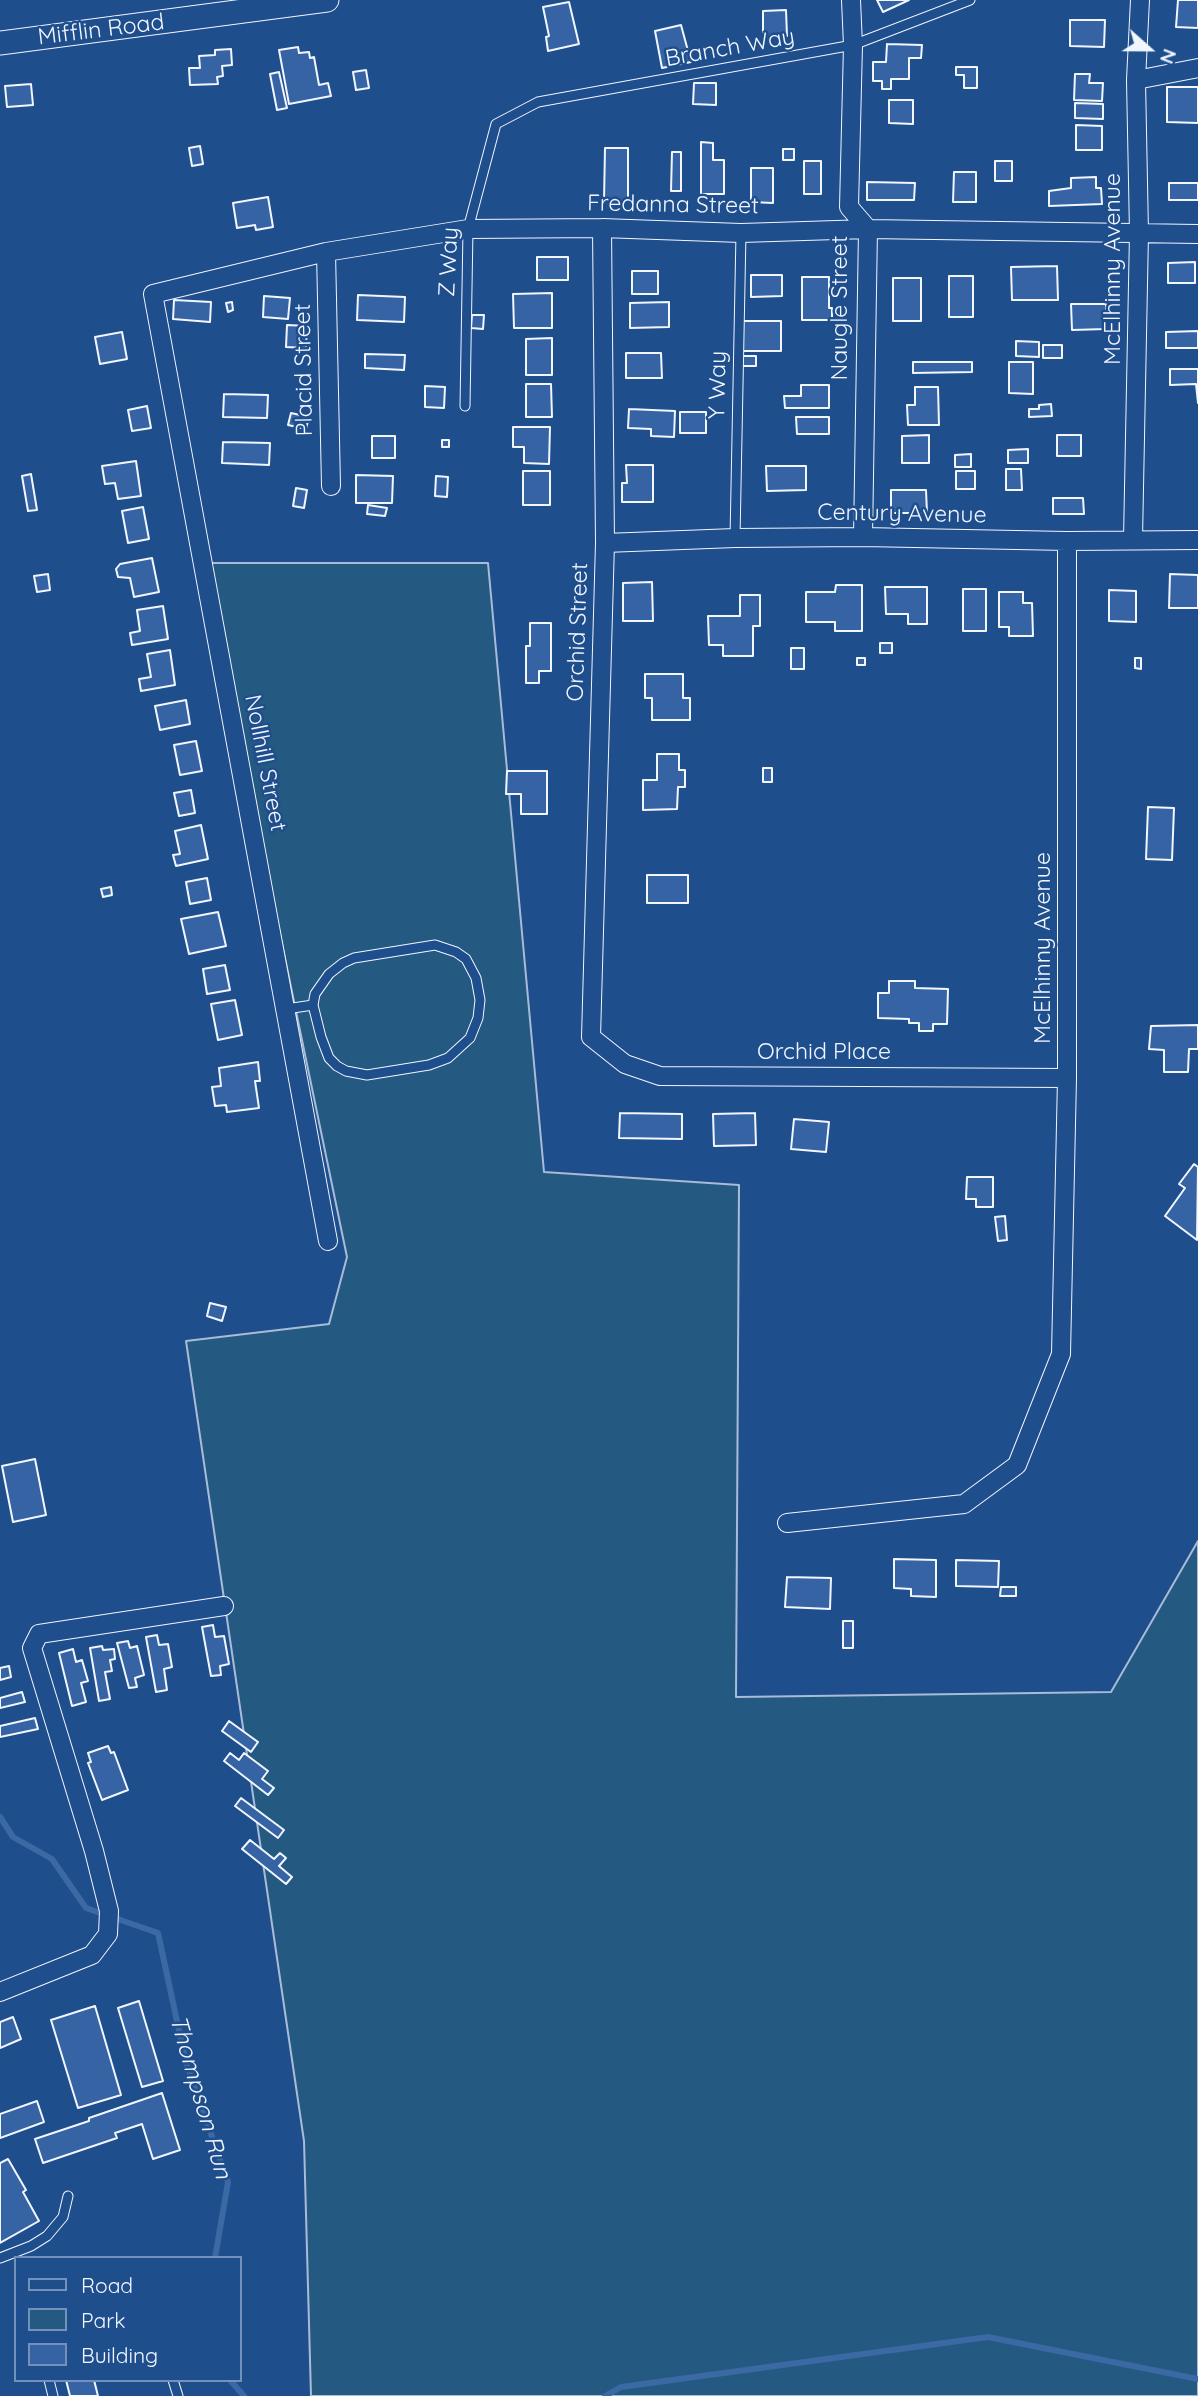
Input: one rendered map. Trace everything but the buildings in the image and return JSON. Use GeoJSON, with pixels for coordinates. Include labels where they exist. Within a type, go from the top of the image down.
{"type":"FeatureCollection","features":[{"type":"Feature","properties":{"kind":"street","name":"Mifflin Road"},"geometry":{"type":"LineString","coordinates":[[0,43],[327,0]]}},
{"type":"Feature","properties":{"kind":"street","name":"Naugle Street"},"geometry":{"type":"LineString","coordinates":[[851,0],[853,45],[849,207],[868,229],[863,537]]}},
{"type":"Feature","properties":{"kind":"street","name":"McElhinny Avenue"},"geometry":{"type":"LineString","coordinates":[[1133,539],[1139,233],[1136,80],[1140,0]]}},
{"type":"Feature","properties":{"kind":"street"},"geometry":{"type":"LineString","coordinates":[[1136,80],[1198,68]]}},
{"type":"Feature","properties":{"kind":"street","name":"Fredanna Street"},"geometry":{"type":"LineString","coordinates":[[153,293],[326,252],[468,229],[602,228],[741,233],[868,229],[1198,234]]}},
{"type":"Feature","properties":{"kind":"street","name":"Orchid Street"},"geometry":{"type":"LineString","coordinates":[[592,1037],[605,543],[602,228]]}},
{"type":"Feature","properties":{"kind":"street","name":"Placid Street"},"geometry":{"type":"LineString","coordinates":[[326,252],[331,486]]}},
{"type":"Feature","properties":{"kind":"street","name":"Nollhill Street"},"geometry":{"type":"LineString","coordinates":[[153,293],[328,1241]]}},
{"type":"Feature","properties":{"kind":"street","name":"Century Avenue"},"geometry":{"type":"LineString","coordinates":[[605,543],[863,537],[1067,541],[1198,540]]}},
{"type":"Feature","properties":{"kind":"street","name":"McElhinny Avenue"},"geometry":{"type":"LineString","coordinates":[[787,1523],[964,1504],[1017,1465],[1061,1354],[1067,1078],[1067,541]]}},
{"type":"Feature","properties":{"kind":"street","name":"Orchid Place"},"geometry":{"type":"LineString","coordinates":[[592,1037],[625,1064],[660,1076],[1067,1078]]}},
{"type":"Feature","properties":{"kind":"street"},"geometry":{"type":"LineString","coordinates":[[0,1992],[92,1955],[108,1934],[108,1911],[94,1851],[32,1648],[39,1634],[224,1606]]}},
{"type":"Feature","properties":{"kind":"lane","name":"Branch Way"},"geometry":{"type":"LineString","coordinates":[[496,124],[538,102],[853,45],[970,0]]}},
{"type":"Feature","properties":{"kind":"lane","name":"Z Way"},"geometry":{"type":"LineString","coordinates":[[465,406],[468,229],[496,124]]}},
{"type":"Feature","properties":{"kind":"lane","name":"Y Way"},"geometry":{"type":"LineString","coordinates":[[735,538],[741,233]]}},
{"type":"Feature","properties":{"kind":"lane"},"geometry":{"type":"LineString","coordinates":[[435,945],[456,951],[466,959],[476,978],[480,1000],[478,1018],[470,1038],[448,1058],[429,1065],[367,1074],[346,1071],[329,1058],[313,1005],[315,994],[322,984],[343,963],[376,953],[435,945]]}},
{"type":"Feature","properties":{"kind":"lane"},"geometry":{"type":"LineString","coordinates":[[286,1009],[313,1005]]}},
{"type":"Feature","properties":{"kind":"lane"},"geometry":{"type":"LineString","coordinates":[[0,2258],[31,2246],[47,2236],[63,2217],[68,2196]]}},
{"type":"Feature","properties":{"kind":"green space"},"geometry":{"type":"Polygon","coordinates":[[[203,563],[488,563],[544,1172],[739,1185],[736,1697],[1111,1692],[1198,1541],[1198,2396],[311,2396],[304,2141],[186,1341],[329,1324],[347,1257],[203,563]]]}},
{"type":"Feature","properties":{"kind":"waterway","name":"Thompson Run"},"geometry":{"type":"LineString","coordinates":[[0,1817],[13,1837],[52,1859],[86,1908],[158,1933],[186,2063],[228,2182],[215,2256]]}},
{"type":"Feature","properties":{"kind":"waterway"},"geometry":{"type":"LineString","coordinates":[[605,2396],[621,2387],[988,2337],[1198,2379]]}},
{"type":"Feature","properties":{"kind":"waterway","name":"Thompson Run"},"geometry":{"type":"LineString","coordinates":[[232,2382],[244,2396]]}}]}
